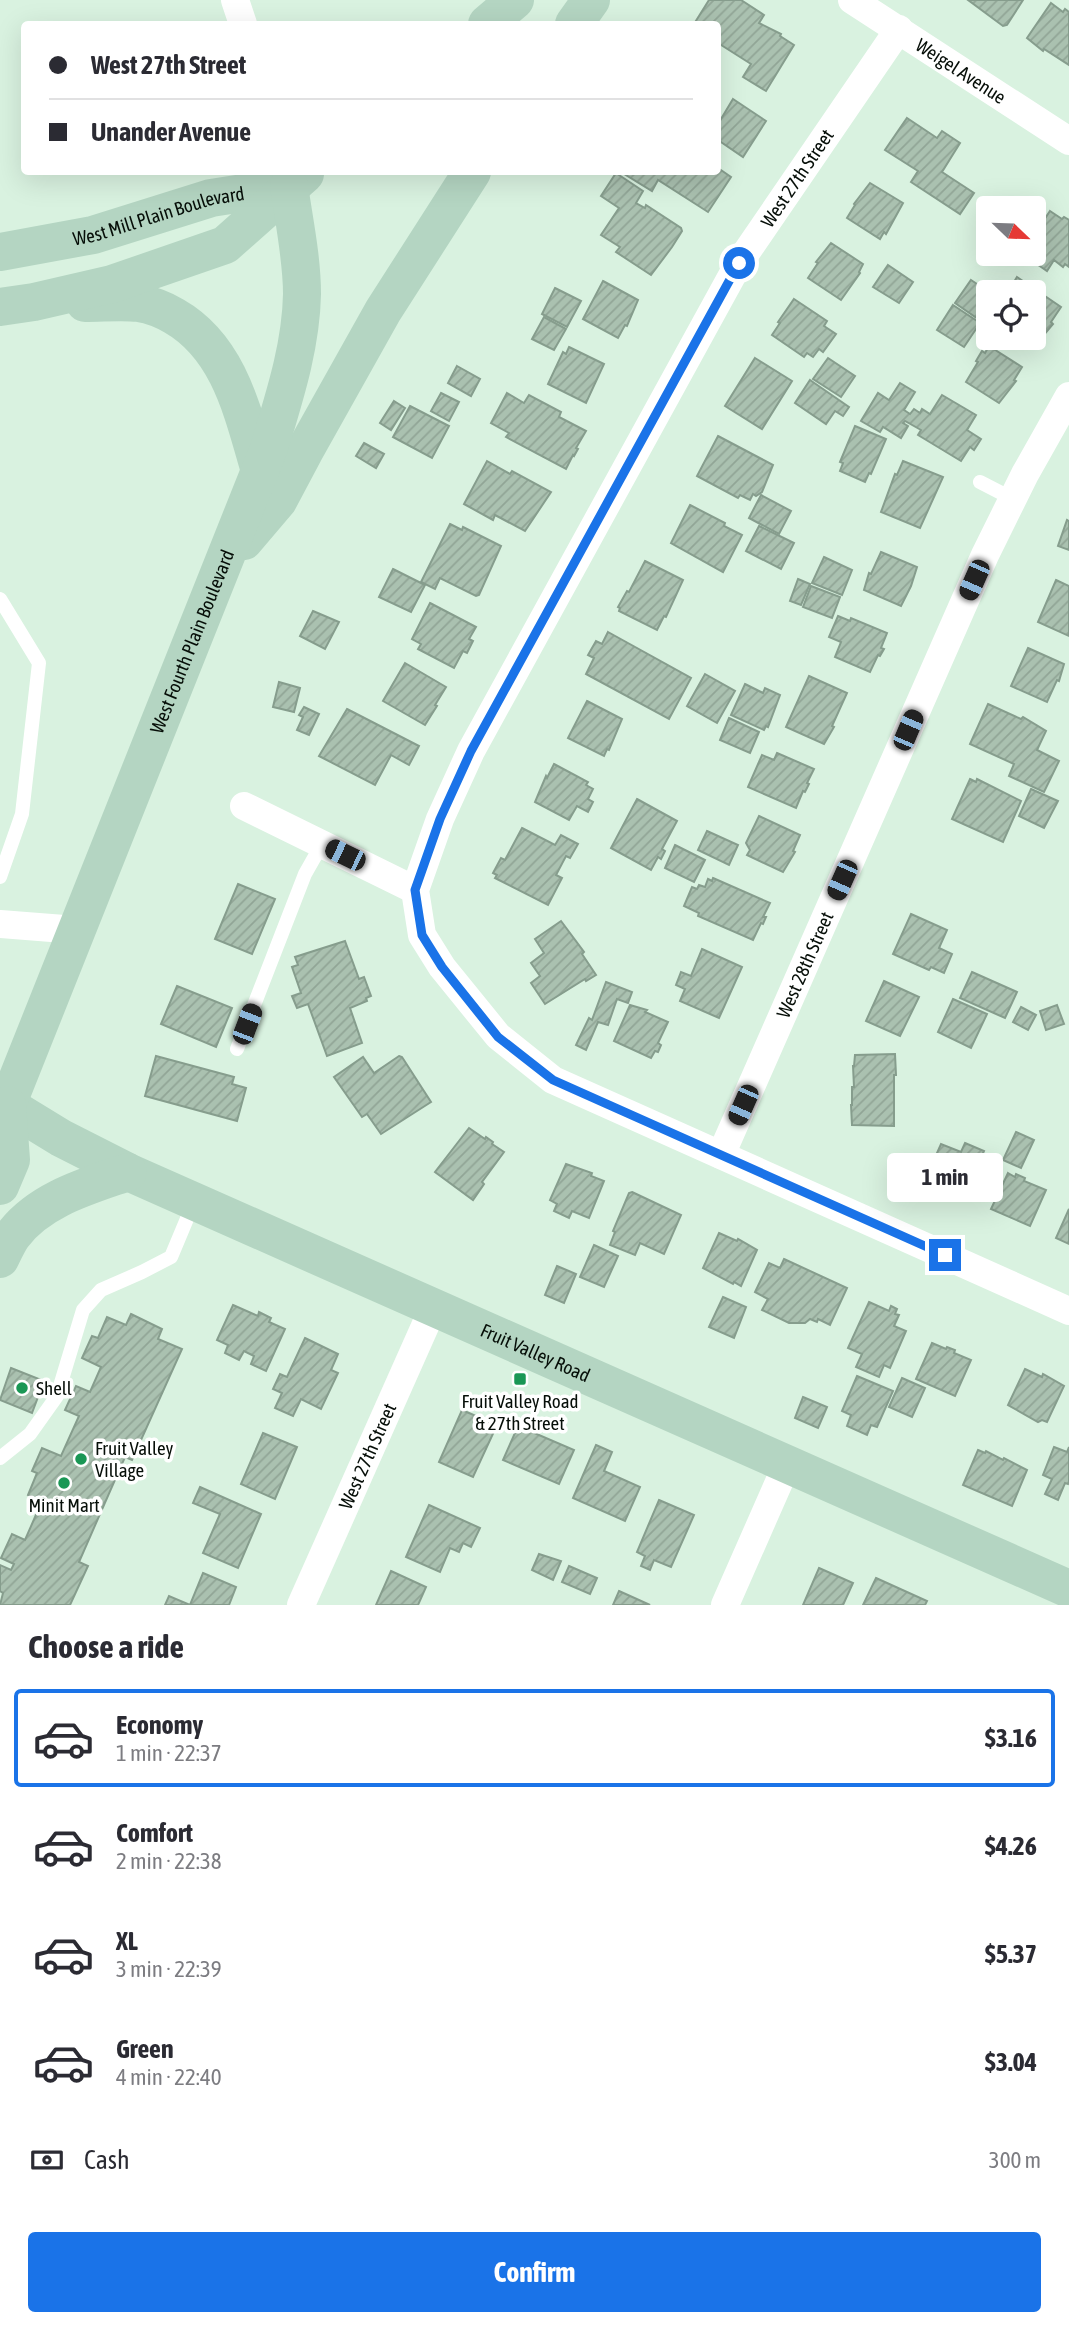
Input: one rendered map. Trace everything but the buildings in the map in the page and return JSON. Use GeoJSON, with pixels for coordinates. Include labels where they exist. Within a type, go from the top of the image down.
{"type":"FeatureCollection","features":[{"type":"Feature","properties":{"kind":"main road"},"geometry":{"type":"LineString","coordinates":[[490,21],[515,0]]}},
{"type":"Feature","properties":{"kind":"main road"},"geometry":{"type":"LineString","coordinates":[[576,21],[591,0]]}},
{"type":"Feature","properties":{"kind":"main road"},"geometry":{"type":"LineString","coordinates":[[223,567],[278,501],[383,311],[470,175]]}},
{"type":"Feature","properties":{"kind":"main road","name":"West Fourth Plain Boulevard"},"geometry":{"type":"LineString","coordinates":[[0,1186],[11,1160],[2,1105],[77,930],[223,567],[260,471],[284,397],[299,326],[302,293],[294,176]]}},
{"type":"Feature","properties":{"kind":"main road","name":"West Mill Plain Boulevard"},"geometry":{"type":"LineString","coordinates":[[0,252],[93,235],[211,198],[294,176]]}},
{"type":"Feature","properties":{"kind":"main road","name":"West Mill Plain Boulevard"},"geometry":{"type":"LineString","coordinates":[[17,304],[112,284],[225,245],[294,176]]}},
{"type":"Feature","properties":{"kind":"main road"},"geometry":{"type":"LineString","coordinates":[[17,304],[140,303],[163,310],[183,321],[207,342],[228,375],[240,401],[260,471]]}},
{"type":"Feature","properties":{"kind":"main road","name":"Fruit Valley Road"},"geometry":{"type":"LineString","coordinates":[[2,1105],[128,1172],[1069,1589]]}},
{"type":"Feature","properties":{"kind":"main road"},"geometry":{"type":"LineString","coordinates":[[0,1259],[12,1236],[42,1208],[128,1172]]}},
{"type":"Feature","properties":{"kind":"street"},"geometry":{"type":"LineString","coordinates":[[235,0],[242,21]]}},
{"type":"Feature","properties":{"kind":"street","name":"Weigel Avenue"},"geometry":{"type":"LineString","coordinates":[[852,0],[1069,141]]}},
{"type":"Feature","properties":{"kind":"street","name":"West 27th Street"},"geometry":{"type":"LineString","coordinates":[[415,890],[440,819],[471,751],[739,263],[899,29]]}},
{"type":"Feature","properties":{"kind":"street","name":"West 28th Street"},"geometry":{"type":"LineString","coordinates":[[722,1156],[985,555],[1069,396]]}},
{"type":"Feature","properties":{"kind":"street"},"geometry":{"type":"LineString","coordinates":[[244,806],[415,890],[422,935],[442,967],[498,1037],[553,1080],[1069,1311]]}},
{"type":"Feature","properties":{"kind":"street"},"geometry":{"type":"LineString","coordinates":[[0,924],[77,930]]}},
{"type":"Feature","properties":{"kind":"street","name":"West 27th Street"},"geometry":{"type":"LineString","coordinates":[[301,1605],[434,1306]]}},
{"type":"Feature","properties":{"kind":"street"},"geometry":{"type":"LineString","coordinates":[[725,1605],[787,1464]]}},
{"type":"Feature","properties":{"kind":"lane"},"geometry":{"type":"LineString","coordinates":[[980,482],[1013,499]]}},
{"type":"Feature","properties":{"kind":"lane"},"geometry":{"type":"LineString","coordinates":[[0,599],[39,663],[22,814],[0,877]]}},
{"type":"Feature","properties":{"kind":"lane"},"geometry":{"type":"LineString","coordinates":[[237,1049],[304,874],[321,844]]}},
{"type":"Feature","properties":{"kind":"lane"},"geometry":{"type":"LineString","coordinates":[[0,1458],[30,1434],[57,1396],[83,1310],[101,1290],[170,1257],[195,1201]]}},
{"type":"Feature","properties":{"kind":"place","name":"Fruit Valley Road & 27th Street"},"geometry":{"type":"Point","coordinates":[520,1379]}},
{"type":"Feature","properties":{"kind":"place","name":"Shell"},"geometry":{"type":"Point","coordinates":[22,1388]}},
{"type":"Feature","properties":{"kind":"place","name":"Fruit Valley Village"},"geometry":{"type":"Point","coordinates":[81,1459]}},
{"type":"Feature","properties":{"kind":"place","name":"Minit Mart"},"geometry":{"type":"Point","coordinates":[64,1483]}},
{"type":"Feature","properties":{"kind":"route"},"geometry":{"type":"LineString","coordinates":[[739,263],[471,751],[440,819],[415,890],[422,935],[442,967],[498,1037],[553,1080],[945,1255]]}}]}
